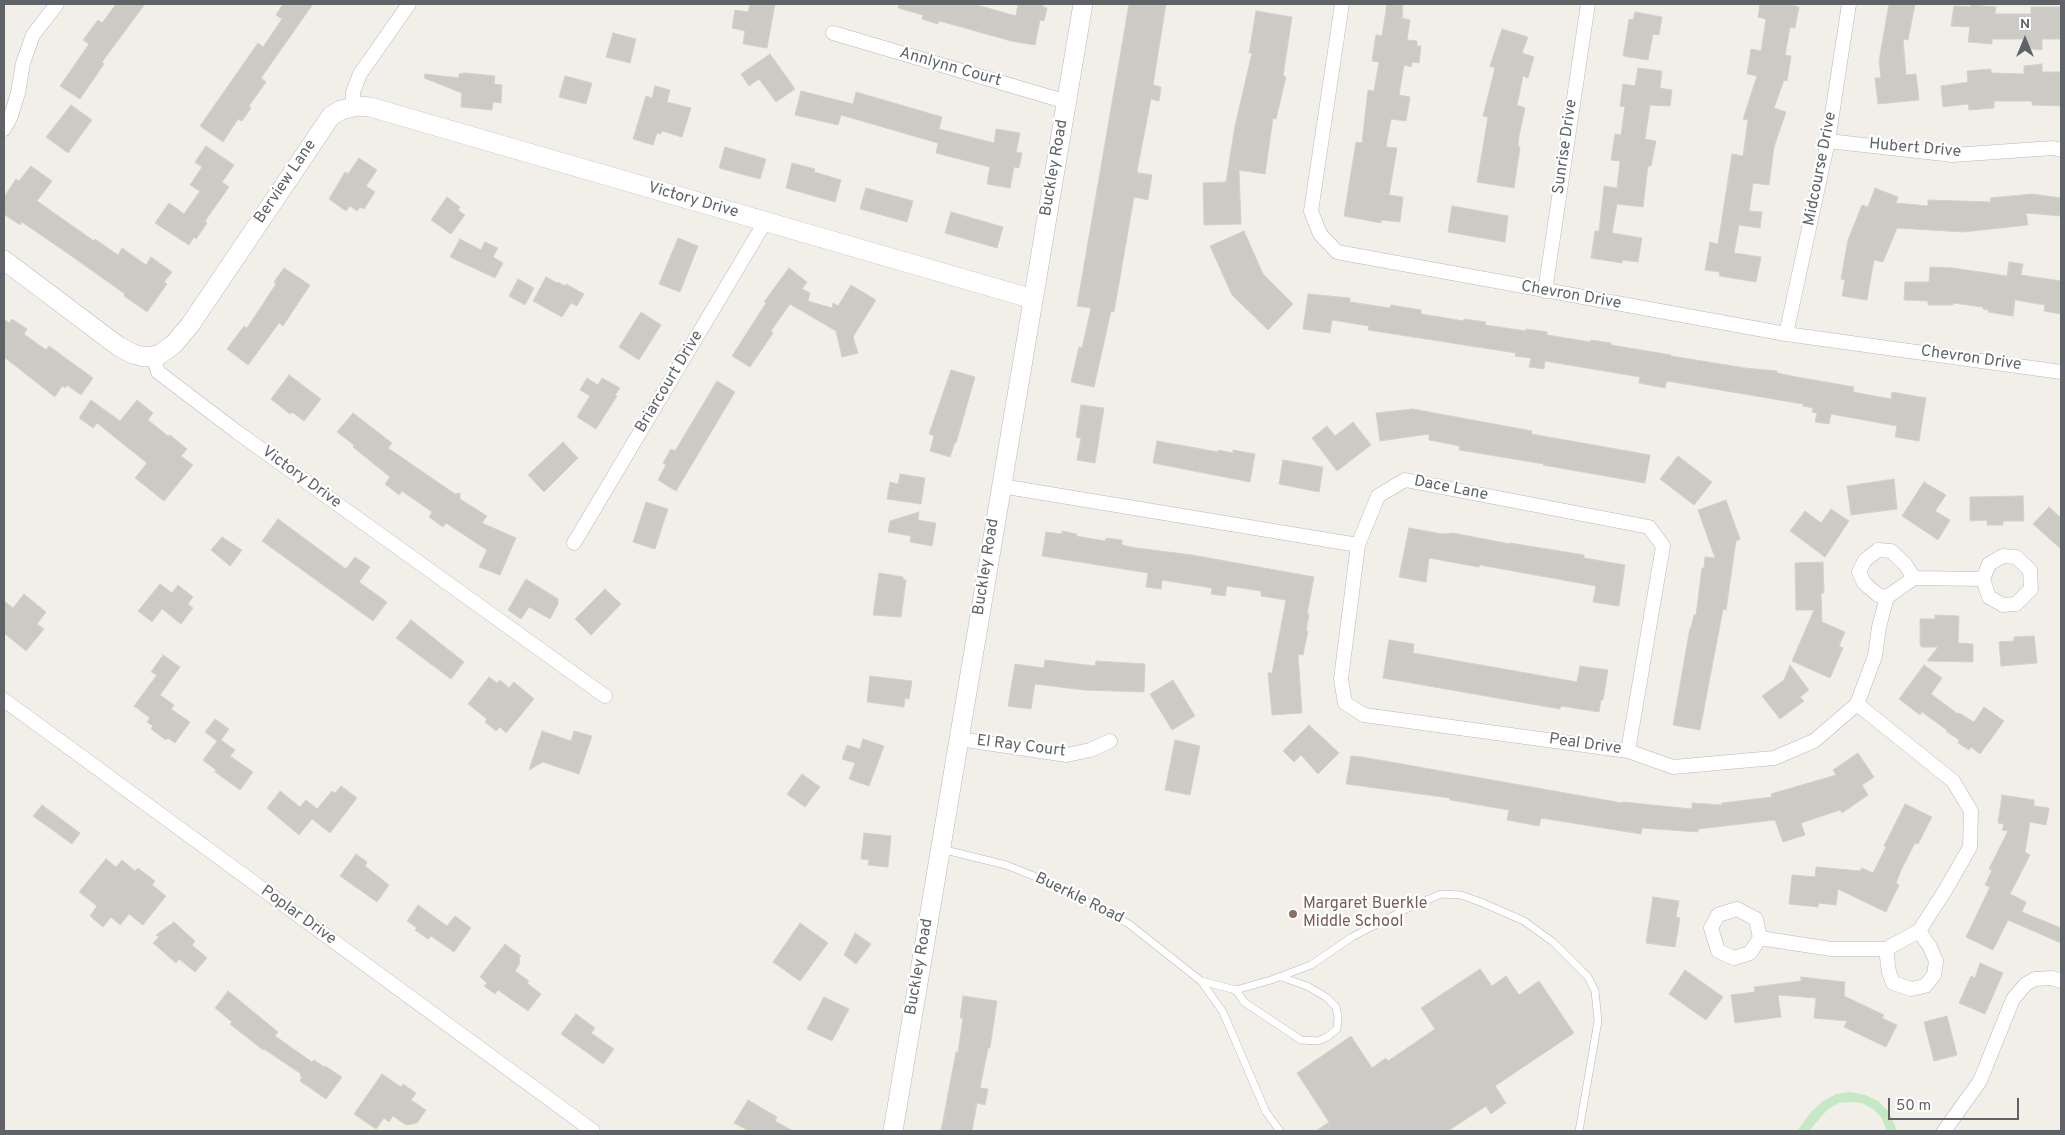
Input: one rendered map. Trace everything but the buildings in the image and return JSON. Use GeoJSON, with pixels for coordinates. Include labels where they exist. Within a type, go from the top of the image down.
{"type":"FeatureCollection","features":[{"type":"Feature","properties":{"kind":"street"},"geometry":{"type":"LineString","coordinates":[[4,129],[11,116],[18,93],[22,63],[34,35],[57,4]]}},
{"type":"Feature","properties":{"kind":"street"},"geometry":{"type":"LineString","coordinates":[[353,106],[353,92],[360,74],[409,4]]}},
{"type":"Feature","properties":{"kind":"street","name":"Buckley Road"},"geometry":{"type":"LineString","coordinates":[[893,1131],[1083,4]]}},
{"type":"Feature","properties":{"kind":"street","name":"Chevron Drive"},"geometry":{"type":"LineString","coordinates":[[1342,4],[1311,211],[1320,234],[1337,252],[1786,334],[2061,372]]}},
{"type":"Feature","properties":{"kind":"street","name":"Sunrise Drive"},"geometry":{"type":"LineString","coordinates":[[1545,291],[1588,4]]}},
{"type":"Feature","properties":{"kind":"street","name":"Midcourse Drive"},"geometry":{"type":"LineString","coordinates":[[1786,334],[1828,141],[1849,4]]}},
{"type":"Feature","properties":{"kind":"street","name":"Annlynn Court"},"geometry":{"type":"LineString","coordinates":[[833,33],[1066,102]]}},
{"type":"Feature","properties":{"kind":"street","name":"Victory Drive"},"geometry":{"type":"LineString","coordinates":[[353,106],[370,107],[1033,299]]}},
{"type":"Feature","properties":{"kind":"street","name":"Berview Lane"},"geometry":{"type":"LineString","coordinates":[[153,356],[160,355],[174,344],[190,325],[331,116],[353,106]]}},
{"type":"Feature","properties":{"kind":"street","name":"Hubert Drive"},"geometry":{"type":"LineString","coordinates":[[1828,141],[1953,155],[2053,148],[2061,150]]}},
{"type":"Feature","properties":{"kind":"street","name":"Briarcourt Drive"},"geometry":{"type":"LineString","coordinates":[[574,543],[765,222]]}},
{"type":"Feature","properties":{"kind":"street"},"geometry":{"type":"LineString","coordinates":[[4,260],[118,346],[133,354],[153,356]]}},
{"type":"Feature","properties":{"kind":"street","name":"Victory Drive"},"geometry":{"type":"LineString","coordinates":[[153,356],[158,372],[238,432],[605,696]]}},
{"type":"Feature","properties":{"kind":"street","name":"Dace Lane"},"geometry":{"type":"LineString","coordinates":[[1358,545],[1378,496],[1404,480],[1649,527],[1663,546],[1628,751]]}},
{"type":"Feature","properties":{"kind":"street"},"geometry":{"type":"LineString","coordinates":[[1001,486],[1358,545]]}},
{"type":"Feature","properties":{"kind":"street","name":"Peal Drive"},"geometry":{"type":"LineString","coordinates":[[1358,545],[1341,679],[1345,703],[1364,715],[1628,751],[1673,767],[1774,758],[1814,741],[1857,704],[1875,656],[1879,627],[1887,597]]}},
{"type":"Feature","properties":{"kind":"street"},"geometry":{"type":"LineString","coordinates":[[1914,578],[1905,564],[1891,551],[1878,550],[1866,560],[1859,572],[1864,583],[1878,595],[1887,597],[1914,578],[1982,579]]}},
{"type":"Feature","properties":{"kind":"street","name":"Poplar Drive"},"geometry":{"type":"LineString","coordinates":[[4,700],[593,1131]]}},
{"type":"Feature","properties":{"kind":"street"},"geometry":{"type":"LineString","coordinates":[[1760,938],[1831,949],[1886,949],[1920,931],[1970,847],[1971,811],[1953,781],[1857,704]]}},
{"type":"Feature","properties":{"kind":"street","name":"El Ray Court"},"geometry":{"type":"LineString","coordinates":[[959,739],[1067,755],[1090,750],[1110,741]]}},
{"type":"Feature","properties":{"kind":"street"},"geometry":{"type":"LineString","coordinates":[[1886,949],[1893,983],[1911,989],[1925,986],[1934,975],[1936,961],[1930,946],[1920,931]]}},
{"type":"Feature","properties":{"kind":"street"},"geometry":{"type":"LineString","coordinates":[[1944,1131],[1980,1081],[2013,999],[2026,984],[2035,979],[2052,978],[2061,981]]}},
{"type":"Feature","properties":{"kind":"lane","name":"Buerkle Road"},"geometry":{"type":"LineString","coordinates":[[940,849],[1006,865],[1051,883],[1130,924],[1200,981],[1223,1012],[1266,1112],[1280,1131]]}},
{"type":"Feature","properties":{"kind":"lane"},"geometry":{"type":"LineString","coordinates":[[1281,976],[1307,986],[1326,997],[1336,1007],[1338,1017],[1337,1029],[1318,1041],[1301,1040],[1244,1002],[1236,990],[1311,965],[1352,937],[1406,909],[1441,894],[1460,895],[1483,903],[1524,922],[1553,942],[1588,977],[1594,991],[1598,1021],[1579,1131]]}},
{"type":"Feature","properties":{"kind":"lane","name":"Buerkle Road"},"geometry":{"type":"LineString","coordinates":[[1200,981],[1236,990]]}},
{"type":"Feature","properties":{"kind":"green space"},"geometry":{"type":"Polygon","coordinates":[[[1851,1092],[1865,1095],[1878,1101],[1889,1112],[1897,1131],[1887,1131],[1881,1117],[1873,1109],[1862,1103],[1851,1102],[1839,1103],[1828,1109],[1809,1131],[1797,1131],[1812,1111],[1823,1101],[1836,1094],[1851,1092]]]}},
{"type":"Feature","properties":{"kind":"place","name":"Margaret Buerkle Middle School"},"geometry":{"type":"Point","coordinates":[1293,914]}}]}
